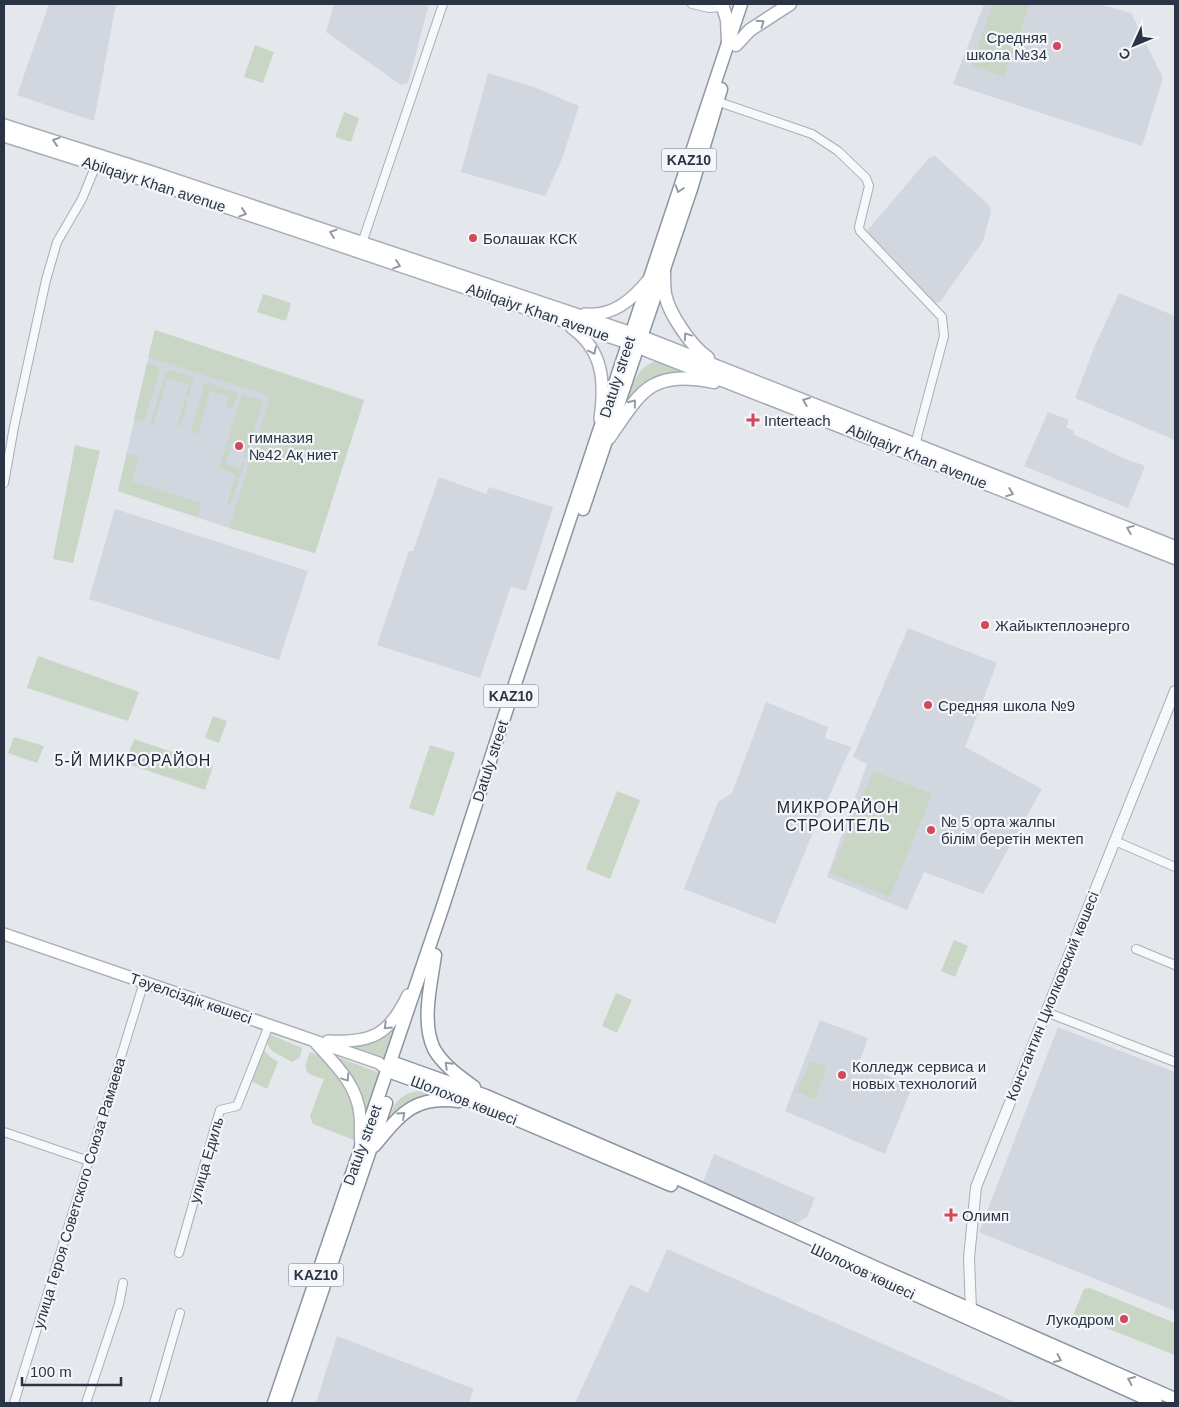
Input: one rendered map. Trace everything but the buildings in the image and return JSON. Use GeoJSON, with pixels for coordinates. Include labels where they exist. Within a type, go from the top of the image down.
{"type":"FeatureCollection","features":[{"type":"Feature","properties":{"kind":"main road","name":"Datuly street"},"geometry":{"type":"LineString","coordinates":[[732,44],[741,4]]}},
{"type":"Feature","properties":{"kind":"main road","name":"Datuly street"},"geometry":{"type":"LineString","coordinates":[[635,340],[650,276],[732,44],[750,4]]}},
{"type":"Feature","properties":{"kind":"main road"},"geometry":{"type":"LineString","coordinates":[[723,5],[732,44],[790,4]]}},
{"type":"Feature","properties":{"kind":"main road","name":"Datuly street"},"geometry":{"type":"LineString","coordinates":[[284,1403],[390,1067],[431,954],[539,637],[635,340],[664,268],[691,189],[713,100]]}},
{"type":"Feature","properties":{"kind":"main road","name":"Abilqaiyr Khan avenue"},"geometry":{"type":"LineString","coordinates":[[4,125],[180,192],[360,247],[722,368],[916,451],[1175,558]]}},
{"type":"Feature","properties":{"kind":"main road","name":"Abilqaiyr Khan avenue"},"geometry":{"type":"LineString","coordinates":[[4,136],[97,160]]}},
{"type":"Feature","properties":{"kind":"main road"},"geometry":{"type":"LineString","coordinates":[[664,268],[665,294],[676,319],[698,351],[722,368]]}},
{"type":"Feature","properties":{"kind":"main road"},"geometry":{"type":"LineString","coordinates":[[560,314],[608,313],[621,306],[636,294],[650,276]]}},
{"type":"Feature","properties":{"kind":"main road"},"geometry":{"type":"LineString","coordinates":[[560,314],[584,336],[590,344],[599,365],[602,380],[601,441]]}},
{"type":"Feature","properties":{"kind":"main road","name":"Abilqaiyr Khan avenue"},"geometry":{"type":"LineString","coordinates":[[635,340],[746,389],[1175,547]]}},
{"type":"Feature","properties":{"kind":"main road"},"geometry":{"type":"LineString","coordinates":[[601,441],[637,398],[656,384],[672,378],[712,381],[746,389]]}},
{"type":"Feature","properties":{"kind":"main road","name":"Тәуелсіздік көшесі"},"geometry":{"type":"LineString","coordinates":[[4,934],[390,1067]]}},
{"type":"Feature","properties":{"kind":"main road"},"geometry":{"type":"LineString","coordinates":[[314,1041],[360,1041],[382,1031],[400,1011],[431,954]]}},
{"type":"Feature","properties":{"kind":"main road"},"geometry":{"type":"LineString","coordinates":[[431,954],[427,1019],[428,1031],[434,1048],[484,1101]]}},
{"type":"Feature","properties":{"kind":"main road"},"geometry":{"type":"LineString","coordinates":[[314,1041],[343,1073],[353,1090],[360,1115],[365,1149]]}},
{"type":"Feature","properties":{"kind":"main road","name":"Шолохов көшесі"},"geometry":{"type":"LineString","coordinates":[[390,1067],[550,1124],[688,1183],[1156,1403]]}},
{"type":"Feature","properties":{"kind":"main road"},"geometry":{"type":"LineString","coordinates":[[365,1149],[416,1105],[434,1100],[484,1101]]}},
{"type":"Feature","properties":{"kind":"main road","name":"Шолохов көшесі"},"geometry":{"type":"LineString","coordinates":[[484,1101],[532,1126],[730,1210],[876,1275],[906,1291],[1175,1399]]}},
{"type":"Feature","properties":{"kind":"main road","name":"Datuly street"},"geometry":{"type":"LineString","coordinates":[[274,1403],[316,1275],[365,1149]]}},
{"type":"Feature","properties":{"kind":"street"},"geometry":{"type":"LineString","coordinates":[[360,247],[443,4]]}},
{"type":"Feature","properties":{"kind":"street"},"geometry":{"type":"LineString","coordinates":[[692,4],[709,8],[723,5]]}},
{"type":"Feature","properties":{"kind":"street"},"geometry":{"type":"LineString","coordinates":[[713,100],[812,134],[838,151],[866,178],[870,186],[859,227],[860,232],[942,317],[944,336],[917,437],[916,451]]}},
{"type":"Feature","properties":{"kind":"street"},"geometry":{"type":"LineString","coordinates":[[4,483],[14,427],[46,280],[57,242],[82,199],[97,160]]}},
{"type":"Feature","properties":{"kind":"street","name":"Константин Циолковский көшесі"},"geometry":{"type":"LineString","coordinates":[[969,1315],[969,1258],[976,1187],[1175,691]]}},
{"type":"Feature","properties":{"kind":"street"},"geometry":{"type":"LineString","coordinates":[[1115,841],[1175,868]]}},
{"type":"Feature","properties":{"kind":"street"},"geometry":{"type":"LineString","coordinates":[[1136,949],[1175,965]]}},
{"type":"Feature","properties":{"kind":"street","name":"улица Героя Советского Союза Рамаева"},"geometry":{"type":"LineString","coordinates":[[14,1403],[144,982]]}},
{"type":"Feature","properties":{"kind":"street"},"geometry":{"type":"LineString","coordinates":[[1046,1012],[1175,1062]]}},
{"type":"Feature","properties":{"kind":"street","name":"улица Едиль"},"geometry":{"type":"LineString","coordinates":[[179,1252],[220,1110],[237,1106],[269,1025]]}},
{"type":"Feature","properties":{"kind":"street"},"geometry":{"type":"LineString","coordinates":[[4,1132],[89,1161]]}},
{"type":"Feature","properties":{"kind":"street"},"geometry":{"type":"LineString","coordinates":[[86,1403],[123,1283]]}},
{"type":"Feature","properties":{"kind":"street"},"geometry":{"type":"LineString","coordinates":[[154,1403],[180,1313]]}},
{"type":"Feature","properties":{"kind":"shaded area"},"geometry":{"type":"Polygon","coordinates":[[[49,4],[116,4],[94,121],[17,95],[49,4]]]}},
{"type":"Feature","properties":{"kind":"shaded area"},"geometry":{"type":"Polygon","coordinates":[[[334,4],[429,4],[408,83],[401,85],[326,32],[334,4]]]}},
{"type":"Feature","properties":{"kind":"shaded area","name":"Средняя школа №34"},"geometry":{"type":"Polygon","coordinates":[[[984,4],[1099,4],[1131,13],[1163,78],[1142,146],[953,84],[984,4]]]}},
{"type":"Feature","properties":{"kind":"shaded area"},"geometry":{"type":"Polygon","coordinates":[[[488,73],[536,88],[579,106],[562,159],[545,196],[461,172],[488,73]]]}},
{"type":"Feature","properties":{"kind":"shaded area"},"geometry":{"type":"Polygon","coordinates":[[[935,156],[990,206],[991,212],[983,241],[940,302],[934,303],[868,236],[867,231],[929,158],[935,156]]]}},
{"type":"Feature","properties":{"kind":"shaded area"},"geometry":{"type":"Polygon","coordinates":[[[1119,293],[1175,316],[1175,440],[1075,398],[1094,348],[1119,293]]]}},
{"type":"Feature","properties":{"kind":"shaded area","name":"гимназия №42 Ақ ниет"},"geometry":{"type":"Polygon","coordinates":[[[155,330],[364,400],[315,553],[226,527],[118,491],[155,330]]]}},
{"type":"Feature","properties":{"kind":"shaded area"},"geometry":{"type":"Polygon","coordinates":[[[1048,412],[1069,420],[1066,427],[1074,431],[1073,434],[1125,459],[1145,466],[1128,508],[1024,466],[1048,412]]]}},
{"type":"Feature","properties":{"kind":"shaded area"},"geometry":{"type":"Polygon","coordinates":[[[439,477],[486,494],[489,487],[553,507],[526,591],[511,586],[480,678],[377,645],[409,551],[413,551],[439,477]]]}},
{"type":"Feature","properties":{"kind":"shaded area"},"geometry":{"type":"Polygon","coordinates":[[[115,509],[308,571],[279,660],[89,599],[115,509]]]}},
{"type":"Feature","properties":{"kind":"shaded area","name":"№ 5 орта жалпы білім беретін мектеп"},"geometry":{"type":"Polygon","coordinates":[[[908,628],[997,663],[965,747],[1042,789],[983,894],[924,872],[907,910],[827,877],[867,764],[853,757],[908,628]]]}},
{"type":"Feature","properties":{"kind":"shaded area"},"geometry":{"type":"Polygon","coordinates":[[[766,702],[828,727],[825,738],[851,747],[775,924],[684,889],[718,802],[732,793],[766,702]]]}},
{"type":"Feature","properties":{"kind":"shaded area","name":"Колледж сервиса и новых технологий"},"geometry":{"type":"Polygon","coordinates":[[[820,1020],[868,1038],[859,1063],[912,1087],[885,1154],[785,1111],[820,1020]]]}},
{"type":"Feature","properties":{"kind":"shaded area"},"geometry":{"type":"Polygon","coordinates":[[[1058,1027],[1175,1072],[1175,1311],[979,1232],[1058,1027]]]}},
{"type":"Feature","properties":{"kind":"shaded area"},"geometry":{"type":"Polygon","coordinates":[[[714,1154],[815,1198],[807,1217],[795,1224],[703,1182],[714,1154]]]}},
{"type":"Feature","properties":{"kind":"shaded area"},"geometry":{"type":"Polygon","coordinates":[[[667,1249],[1017,1403],[579,1403],[576,1401],[630,1284],[648,1293],[667,1249]]]}},
{"type":"Feature","properties":{"kind":"shaded area"},"geometry":{"type":"Polygon","coordinates":[[[337,1336],[474,1389],[469,1402],[471,1403],[316,1403],[337,1336]]]}},
{"type":"Feature","properties":{"kind":"green space"},"geometry":{"type":"Polygon","coordinates":[[[993,4],[1030,4],[1004,77],[971,65],[993,4]]]}},
{"type":"Feature","properties":{"kind":"green space"},"geometry":{"type":"Polygon","coordinates":[[[255,45],[274,52],[263,83],[244,77],[255,45]]]}},
{"type":"Feature","properties":{"kind":"green space"},"geometry":{"type":"Polygon","coordinates":[[[344,112],[359,118],[351,142],[335,137],[344,112]]]}},
{"type":"Feature","properties":{"kind":"green space"},"geometry":{"type":"Polygon","coordinates":[[[263,294],[291,303],[286,321],[257,312],[263,294]]]}},
{"type":"Feature","properties":{"kind":"green space"},"geometry":{"type":"Polygon","coordinates":[[[155,330],[364,400],[315,553],[229,528],[269,398],[264,394],[148,357],[155,330]]]}},
{"type":"Feature","properties":{"kind":"green space"},"geometry":{"type":"Polygon","coordinates":[[[659,361],[705,377],[682,375],[626,406],[633,385],[640,372],[651,363],[659,361]]]}},
{"type":"Feature","properties":{"kind":"green space"},"geometry":{"type":"Polygon","coordinates":[[[147,363],[157,366],[160,371],[145,419],[141,421],[134,419],[147,363]]]}},
{"type":"Feature","properties":{"kind":"green space"},"geometry":{"type":"Polygon","coordinates":[[[171,370],[194,378],[189,396],[186,395],[189,385],[168,378],[153,425],[151,420],[165,375],[171,370]]]}},
{"type":"Feature","properties":{"kind":"green space"},"geometry":{"type":"Polygon","coordinates":[[[205,382],[238,393],[233,409],[226,406],[229,396],[210,391],[198,434],[191,430],[205,382]]]}},
{"type":"Feature","properties":{"kind":"green space"},"geometry":{"type":"Polygon","coordinates":[[[242,394],[263,402],[246,459],[243,458],[246,449],[232,444],[226,464],[240,469],[243,461],[245,462],[230,505],[227,504],[236,475],[219,468],[242,394]]]}},
{"type":"Feature","properties":{"kind":"green space"},"geometry":{"type":"Polygon","coordinates":[[[185,399],[188,400],[181,425],[177,427],[185,399]]]}},
{"type":"Feature","properties":{"kind":"green space"},"geometry":{"type":"Polygon","coordinates":[[[75,445],[100,451],[73,563],[53,559],[75,445]]]}},
{"type":"Feature","properties":{"kind":"green space"},"geometry":{"type":"Polygon","coordinates":[[[127,453],[139,457],[132,481],[201,503],[197,517],[118,491],[127,453]]]}},
{"type":"Feature","properties":{"kind":"green space"},"geometry":{"type":"Polygon","coordinates":[[[38,656],[139,692],[128,721],[27,688],[38,656]]]}},
{"type":"Feature","properties":{"kind":"green space"},"geometry":{"type":"Polygon","coordinates":[[[213,716],[227,721],[219,743],[205,738],[213,716]]]}},
{"type":"Feature","properties":{"kind":"green space"},"geometry":{"type":"Polygon","coordinates":[[[14,737],[44,746],[37,763],[8,753],[14,737]]]}},
{"type":"Feature","properties":{"kind":"green space"},"geometry":{"type":"Polygon","coordinates":[[[134,739],[213,766],[205,790],[125,763],[134,739]]]}},
{"type":"Feature","properties":{"kind":"green space"},"geometry":{"type":"Polygon","coordinates":[[[430,745],[455,753],[434,816],[409,808],[430,745]]]}},
{"type":"Feature","properties":{"kind":"green space"},"geometry":{"type":"Polygon","coordinates":[[[873,771],[932,794],[890,897],[830,873],[873,771]]]}},
{"type":"Feature","properties":{"kind":"green space"},"geometry":{"type":"Polygon","coordinates":[[[617,791],[640,800],[610,879],[586,869],[617,791]]]}},
{"type":"Feature","properties":{"kind":"green space"},"geometry":{"type":"Polygon","coordinates":[[[954,940],[968,946],[955,977],[941,971],[954,940]]]}},
{"type":"Feature","properties":{"kind":"green space"},"geometry":{"type":"Polygon","coordinates":[[[616,993],[632,1000],[617,1033],[602,1026],[616,993]]]}},
{"type":"Feature","properties":{"kind":"green space"},"geometry":{"type":"Polygon","coordinates":[[[402,1014],[387,1059],[340,1044],[350,1045],[402,1014]]]}},
{"type":"Feature","properties":{"kind":"green space"},"geometry":{"type":"Polygon","coordinates":[[[271,1035],[302,1048],[300,1057],[292,1062],[272,1051],[265,1041],[271,1035]]]}},
{"type":"Feature","properties":{"kind":"green space"},"geometry":{"type":"Polygon","coordinates":[[[262,1048],[278,1062],[267,1089],[251,1081],[262,1048]]]}},
{"type":"Feature","properties":{"kind":"green space"},"geometry":{"type":"Polygon","coordinates":[[[310,1052],[322,1057],[333,1066],[353,1099],[356,1132],[354,1140],[313,1124],[310,1116],[324,1079],[306,1071],[310,1052]]]}},
{"type":"Feature","properties":{"kind":"green space"},"geometry":{"type":"Polygon","coordinates":[[[327,1053],[382,1074],[362,1132],[363,1114],[327,1053]]]}},
{"type":"Feature","properties":{"kind":"green space"},"geometry":{"type":"Polygon","coordinates":[[[810,1061],[827,1067],[815,1099],[797,1092],[810,1061]]]}},
{"type":"Feature","properties":{"kind":"green space"},"geometry":{"type":"Polygon","coordinates":[[[424,1090],[441,1097],[385,1129],[393,1107],[401,1098],[407,1094],[424,1090]]]}},
{"type":"Feature","properties":{"kind":"green space","name":"Лукодром"},"geometry":{"type":"Polygon","coordinates":[[[1090,1288],[1175,1323],[1175,1355],[1073,1315],[1084,1289],[1090,1288]]]}},
{"type":"Feature","properties":{"kind":"place","name":"Средняя школа №34"},"geometry":{"type":"Point","coordinates":[1057,46]}},
{"type":"Feature","properties":{"kind":"place","name":"Болашак КСК"},"geometry":{"type":"Point","coordinates":[473,238]}},
{"type":"Feature","properties":{"kind":"place","name":"Interteach"},"geometry":{"type":"Point","coordinates":[753,420]}},
{"type":"Feature","properties":{"kind":"place","name":"гимназия №42 Ақ ниет"},"geometry":{"type":"Point","coordinates":[239,446]}},
{"type":"Feature","properties":{"kind":"place","name":"Жайыктеплоэнерго"},"geometry":{"type":"Point","coordinates":[985,625]}},
{"type":"Feature","properties":{"kind":"place","name":"Средняя школа №9"},"geometry":{"type":"Point","coordinates":[928,705]}},
{"type":"Feature","properties":{"kind":"place","name":"№ 5 орта жалпы білім беретін мектеп"},"geometry":{"type":"Point","coordinates":[931,830]}},
{"type":"Feature","properties":{"kind":"place","name":"Колледж сервиса и новых технологий"},"geometry":{"type":"Point","coordinates":[842,1075]}},
{"type":"Feature","properties":{"kind":"place","name":"Олимп"},"geometry":{"type":"Point","coordinates":[951,1215]}},
{"type":"Feature","properties":{"kind":"place","name":"Лукодром"},"geometry":{"type":"Point","coordinates":[1124,1319]}},
{"type":"Feature","properties":{"kind":"district","name":"5-Й МИКРОРАЙОН"},"geometry":{"type":"Point","coordinates":[133,760]}},
{"type":"Feature","properties":{"kind":"district","name":"МИКРОРАЙОН СТРОИТЕЛЬ"},"geometry":{"type":"Point","coordinates":[838,816]}}]}
